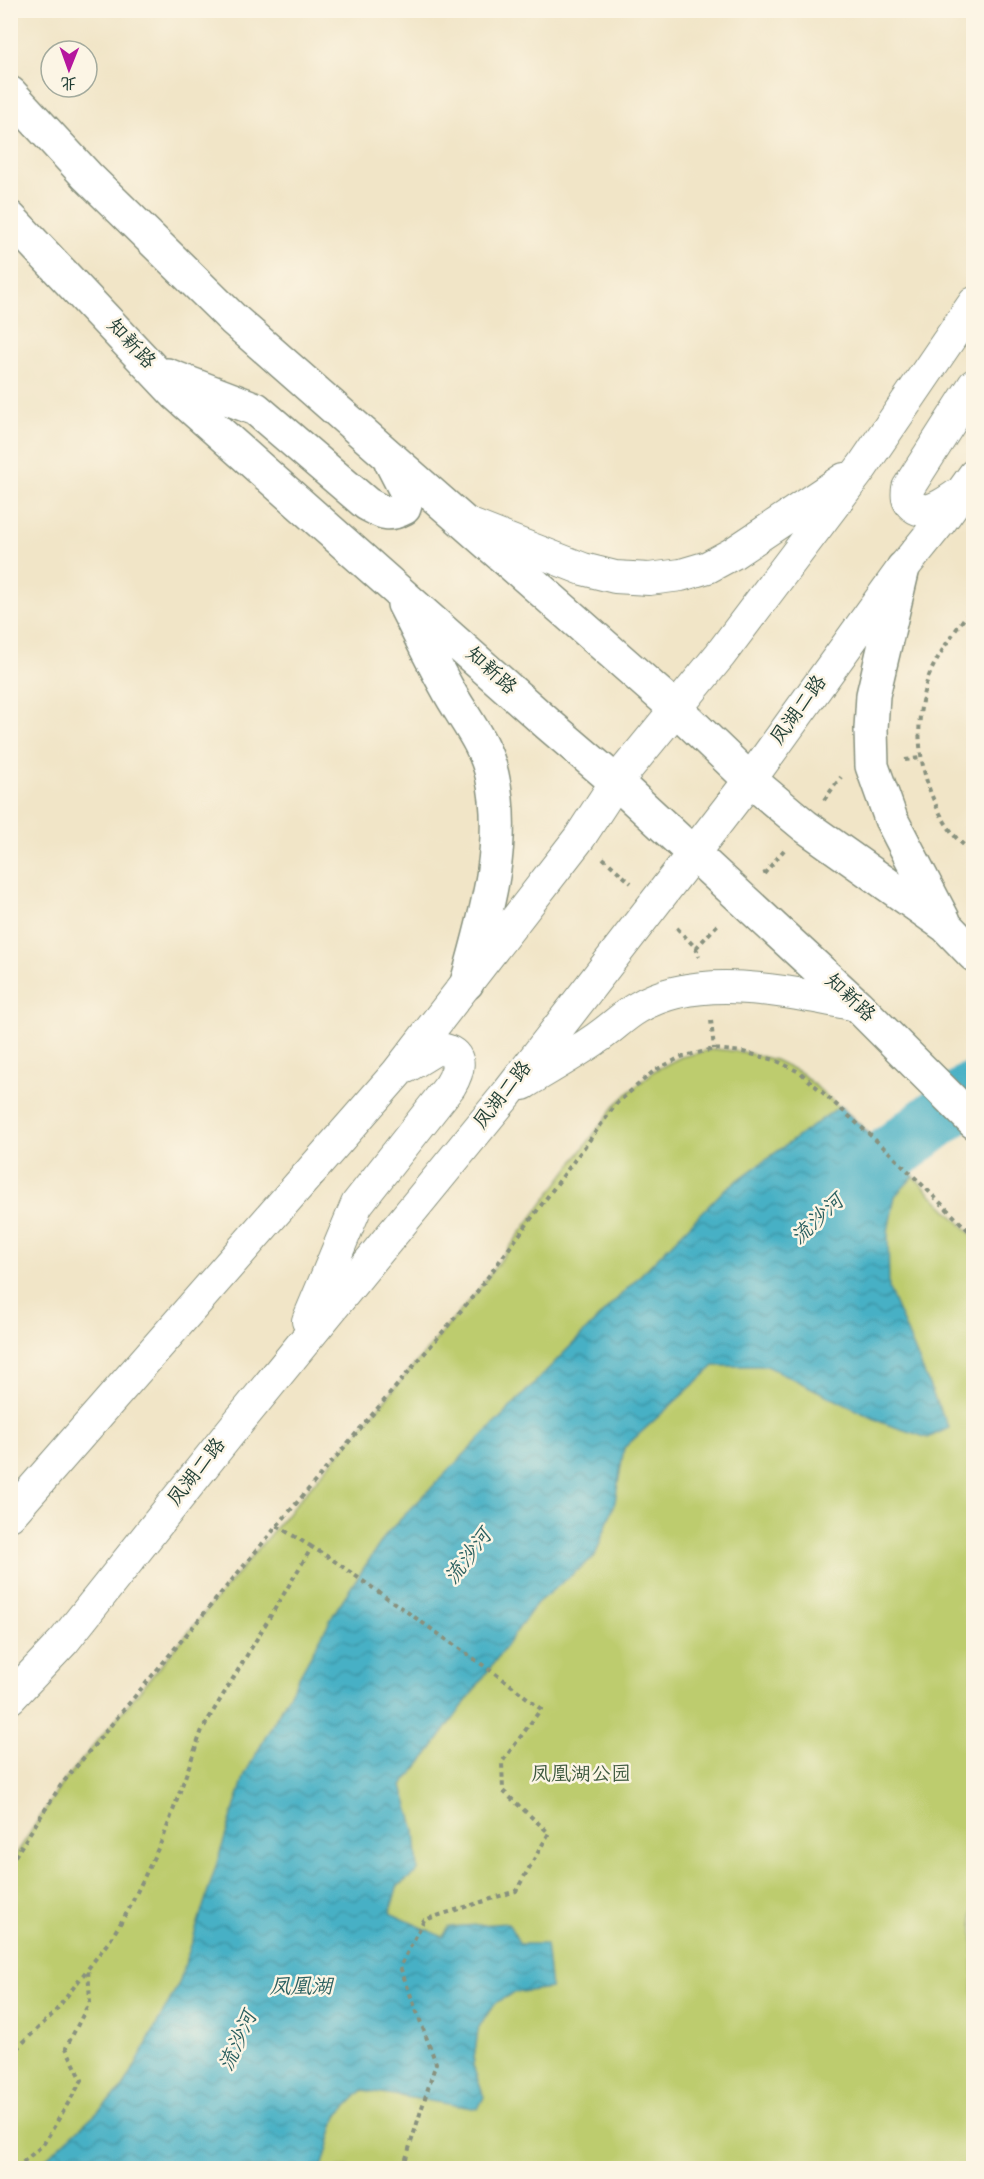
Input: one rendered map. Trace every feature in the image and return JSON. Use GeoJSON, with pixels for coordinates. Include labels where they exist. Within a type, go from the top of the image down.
{"type":"FeatureCollection","features":[{"type":"Feature","properties":{"kind":"main road"},"geometry":{"type":"LineString","coordinates":[[10,93],[87,176],[233,319],[675,708],[750,780],[805,826],[946,926],[974,955]]}},
{"type":"Feature","properties":{"kind":"main road","name":"知新路"},"geometry":{"type":"LineString","coordinates":[[10,218],[176,394],[616,782],[857,1005],[974,1122]]}},
{"type":"Feature","properties":{"kind":"main road"},"geometry":{"type":"LineString","coordinates":[[154,370],[256,409],[367,504],[384,513],[395,513],[404,508],[408,495],[387,455]]}},
{"type":"Feature","properties":{"kind":"main road"},"geometry":{"type":"LineString","coordinates":[[903,568],[873,695],[872,766],[891,819],[946,926]]}},
{"type":"Feature","properties":{"kind":"main road"},"geometry":{"type":"LineString","coordinates":[[397,589],[446,687],[476,736],[492,774],[496,798],[496,826],[491,892],[467,983]]}},
{"type":"Feature","properties":{"kind":"street"},"geometry":{"type":"LineString","coordinates":[[10,1515],[397,1073],[580,837],[616,782],[720,655],[862,467],[974,303]]}},
{"type":"Feature","properties":{"kind":"street"},"geometry":{"type":"LineString","coordinates":[[967,484],[933,510],[921,511],[911,505],[907,497],[908,488],[974,385]]}},
{"type":"Feature","properties":{"kind":"street"},"geometry":{"type":"LineString","coordinates":[[465,523],[583,569],[615,577],[649,579],[681,575],[708,567],[732,554],[862,467]]}},
{"type":"Feature","properties":{"kind":"street","name":"凤湖二路"},"geometry":{"type":"LineString","coordinates":[[10,1698],[64,1641],[507,1094],[750,780],[903,568],[967,484]]}},
{"type":"Feature","properties":{"kind":"street"},"geometry":{"type":"LineString","coordinates":[[507,1094],[596,1039],[638,1007],[665,996],[708,987],[739,987],[857,1005]]}},
{"type":"Feature","properties":{"kind":"street"},"geometry":{"type":"LineString","coordinates":[[295,1353],[357,1204],[450,1086],[458,1064],[456,1056],[450,1050],[437,1048],[397,1073]]}},
{"type":"Feature","properties":{"kind":"path"},"geometry":{"type":"LineString","coordinates":[[974,605],[929,676],[920,719],[920,758],[932,800],[951,832],[974,854]]}},
{"type":"Feature","properties":{"kind":"path"},"geometry":{"type":"LineString","coordinates":[[10,1864],[61,1785],[277,1526],[476,1293],[617,1103],[654,1071],[681,1057],[714,1049],[743,1052],[775,1060],[801,1073],[891,1154],[974,1236]]}},
{"type":"Feature","properties":{"kind":"path"},"geometry":{"type":"LineString","coordinates":[[277,1526],[333,1560],[507,1682],[541,1709],[502,1762],[503,1791],[549,1833],[516,1891],[424,1920],[400,1967],[436,2062],[403,2169]]}},
{"type":"Feature","properties":{"kind":"path"},"geometry":{"type":"LineString","coordinates":[[10,2055],[54,2013],[110,1940],[128,1911],[164,1836],[202,1730],[312,1547]]}},
{"type":"Feature","properties":{"kind":"path"},"geometry":{"type":"LineString","coordinates":[[16,2169],[43,2145],[82,2080],[66,2048],[90,2001],[88,1967]]}},
{"type":"Feature","properties":{"kind":"green space","name":"凤凰湖公园"},"geometry":{"type":"Polygon","coordinates":[[[714,1049],[743,1052],[775,1060],[801,1073],[891,1154],[973,1236],[973,2168],[11,2168],[10,1864],[61,1785],[277,1526],[476,1293],[617,1103],[654,1071],[681,1057],[714,1049]]]}},
{"type":"Feature","properties":{"kind":"water","name":"凤凰湖"},"geometry":{"type":"Polygon","coordinates":[[[840,1106],[914,1176],[895,1196],[888,1232],[889,1289],[949,1428],[928,1438],[883,1423],[767,1366],[714,1366],[624,1448],[615,1502],[595,1556],[537,1603],[428,1754],[402,1786],[415,1830],[418,1871],[397,1887],[390,1913],[443,1937],[449,1927],[508,1923],[520,1944],[546,1944],[551,1988],[513,1993],[497,2002],[479,2025],[473,2066],[484,2097],[478,2109],[363,2090],[337,2116],[322,2168],[36,2168],[123,2088],[179,1983],[245,1774],[336,1610],[387,1533],[724,1190],[840,1106]]]}},
{"type":"Feature","properties":{"kind":"waterway","name":"流沙河"},"geometry":{"type":"LineString","coordinates":[[832,1208],[891,1154],[974,1090]]}}]}
